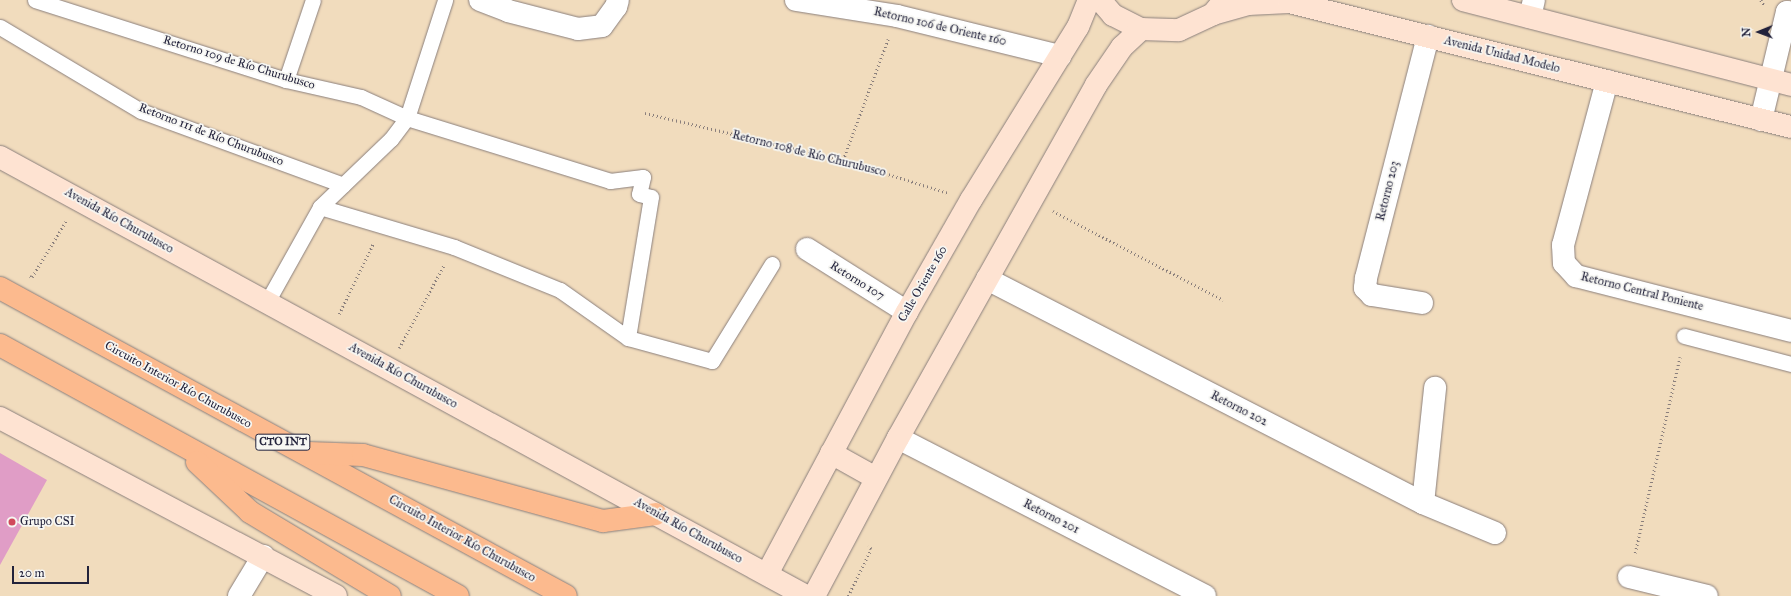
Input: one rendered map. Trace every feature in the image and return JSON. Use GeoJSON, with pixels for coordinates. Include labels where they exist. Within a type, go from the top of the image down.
{"type":"FeatureCollection","features":[{"type":"Feature","properties":{"kind":"highway","name":"Circuito Interior Río Churubusco"},"geometry":{"type":"LineString","coordinates":[[0,288],[566,596]]}},
{"type":"Feature","properties":{"kind":"highway"},"geometry":{"type":"LineString","coordinates":[[0,345],[458,596]]}},
{"type":"Feature","properties":{"kind":"highway"},"geometry":{"type":"LineString","coordinates":[[175,441],[250,512],[390,596]]}},
{"type":"Feature","properties":{"kind":"highway"},"geometry":{"type":"LineString","coordinates":[[302,452],[364,455],[603,521],[656,514]]}},
{"type":"Feature","properties":{"kind":"street"},"geometry":{"type":"LineString","coordinates":[[480,0],[509,6],[578,29],[602,26],[616,7],[618,0]]}},
{"type":"Feature","properties":{"kind":"street","name":"Retorno 106 de Oriente 160"},"geometry":{"type":"LineString","coordinates":[[796,0],[819,1],[897,16],[1060,56]]}},
{"type":"Feature","properties":{"kind":"street","name":"Calle Oriente 160"},"geometry":{"type":"LineString","coordinates":[[767,574],[907,312],[971,200],[1078,26],[1089,0]]}},
{"type":"Feature","properties":{"kind":"street"},"geometry":{"type":"LineString","coordinates":[[814,596],[898,438],[1096,84],[1122,47],[1141,29],[1113,15],[1100,0]]}},
{"type":"Feature","properties":{"kind":"street"},"geometry":{"type":"LineString","coordinates":[[1463,0],[1532,9],[1781,82]]}},
{"type":"Feature","properties":{"kind":"street","name":"Avenida Unidad Modelo"},"geometry":{"type":"LineString","coordinates":[[1141,29],[1179,30],[1218,7],[1289,2],[1791,127]]}},
{"type":"Feature","properties":{"kind":"street"},"geometry":{"type":"LineString","coordinates":[[1761,120],[1781,82],[1788,12],[1791,13]]}},
{"type":"Feature","properties":{"kind":"street","name":"Retorno 203"},"geometry":{"type":"LineString","coordinates":[[1422,303],[1372,295],[1365,288],[1366,278],[1428,36]]}},
{"type":"Feature","properties":{"kind":"street","name":"Retorno Central Poniente"},"geometry":{"type":"LineString","coordinates":[[1607,81],[1563,245],[1564,263],[1576,276],[1791,331]]}},
{"type":"Feature","properties":{"kind":"street","name":"Avenida Río Churubusco"},"geometry":{"type":"LineString","coordinates":[[0,157],[806,596]]}},
{"type":"Feature","properties":{"kind":"street","name":"Retorno 107"},"geometry":{"type":"LineString","coordinates":[[807,249],[907,312]]}},
{"type":"Feature","properties":{"kind":"street","name":"Retorno 202"},"geometry":{"type":"LineString","coordinates":[[986,279],[1423,503],[1495,533]]}},
{"type":"Feature","properties":{"kind":"street"},"geometry":{"type":"LineString","coordinates":[[1423,503],[1435,388]]}},
{"type":"Feature","properties":{"kind":"street"},"geometry":{"type":"LineString","coordinates":[[0,418],[263,556],[323,593]]}},
{"type":"Feature","properties":{"kind":"street","name":"Retorno 201"},"geometry":{"type":"LineString","coordinates":[[898,438],[1205,596]]}},
{"type":"Feature","properties":{"kind":"street"},"geometry":{"type":"LineString","coordinates":[[831,453],[876,478]]}},
{"type":"Feature","properties":{"kind":"street"},"geometry":{"type":"LineString","coordinates":[[239,596],[263,556]]}},
{"type":"Feature","properties":{"kind":"street"},"geometry":{"type":"LineString","coordinates":[[1629,577],[1707,596]]}},
{"type":"Feature","properties":{"kind":"lane","name":"Retorno 109 de Río Churubusco"},"geometry":{"type":"LineString","coordinates":[[35,0],[286,80],[361,97],[407,118],[610,181],[643,177],[639,194],[651,197],[628,338]]}},
{"type":"Feature","properties":{"kind":"lane"},"geometry":{"type":"LineString","coordinates":[[286,80],[313,0]]}},
{"type":"Feature","properties":{"kind":"lane"},"geometry":{"type":"LineString","coordinates":[[267,302],[320,206],[391,139],[407,118],[445,0]]}},
{"type":"Feature","properties":{"kind":"lane","name":"Retorno 111 de Río Churubusco"},"geometry":{"type":"LineString","coordinates":[[0,27],[141,111],[343,185]]}},
{"type":"Feature","properties":{"kind":"lane"},"geometry":{"type":"LineString","coordinates":[[320,206],[454,247],[560,290],[628,338],[712,361],[772,264]]}},
{"type":"Feature","properties":{"kind":"lane"},"geometry":{"type":"LineString","coordinates":[[1684,336],[1791,364]]}},
{"type":"Feature","properties":{"kind":"path"},"geometry":{"type":"LineString","coordinates":[[843,160],[897,16]]}},
{"type":"Feature","properties":{"kind":"path","name":"Retorno 108 de Río Churubusco"},"geometry":{"type":"LineString","coordinates":[[645,113],[843,160],[971,200]]}},
{"type":"Feature","properties":{"kind":"path"},"geometry":{"type":"LineString","coordinates":[[32,277],[80,200]]}},
{"type":"Feature","properties":{"kind":"path"},"geometry":{"type":"LineString","coordinates":[[1031,201],[1223,300]]}},
{"type":"Feature","properties":{"kind":"path"},"geometry":{"type":"LineString","coordinates":[[329,336],[382,226]]}},
{"type":"Feature","properties":{"kind":"path"},"geometry":{"type":"LineString","coordinates":[[389,368],[454,247]]}},
{"type":"Feature","properties":{"kind":"path"},"geometry":{"type":"LineString","coordinates":[[1629,577],[1684,336]]}},
{"type":"Feature","properties":{"kind":"path"},"geometry":{"type":"LineString","coordinates":[[848,596],[870,549]]}},
{"type":"Feature","properties":{"kind":"building","name":"Grupo CSI"},"geometry":{"type":"Polygon","coordinates":[[[0,453],[47,480],[0,565],[0,453]]]}},
{"type":"Feature","properties":{"kind":"place","name":"Grupo CSI"},"geometry":{"type":"Point","coordinates":[12,522]}}]}
